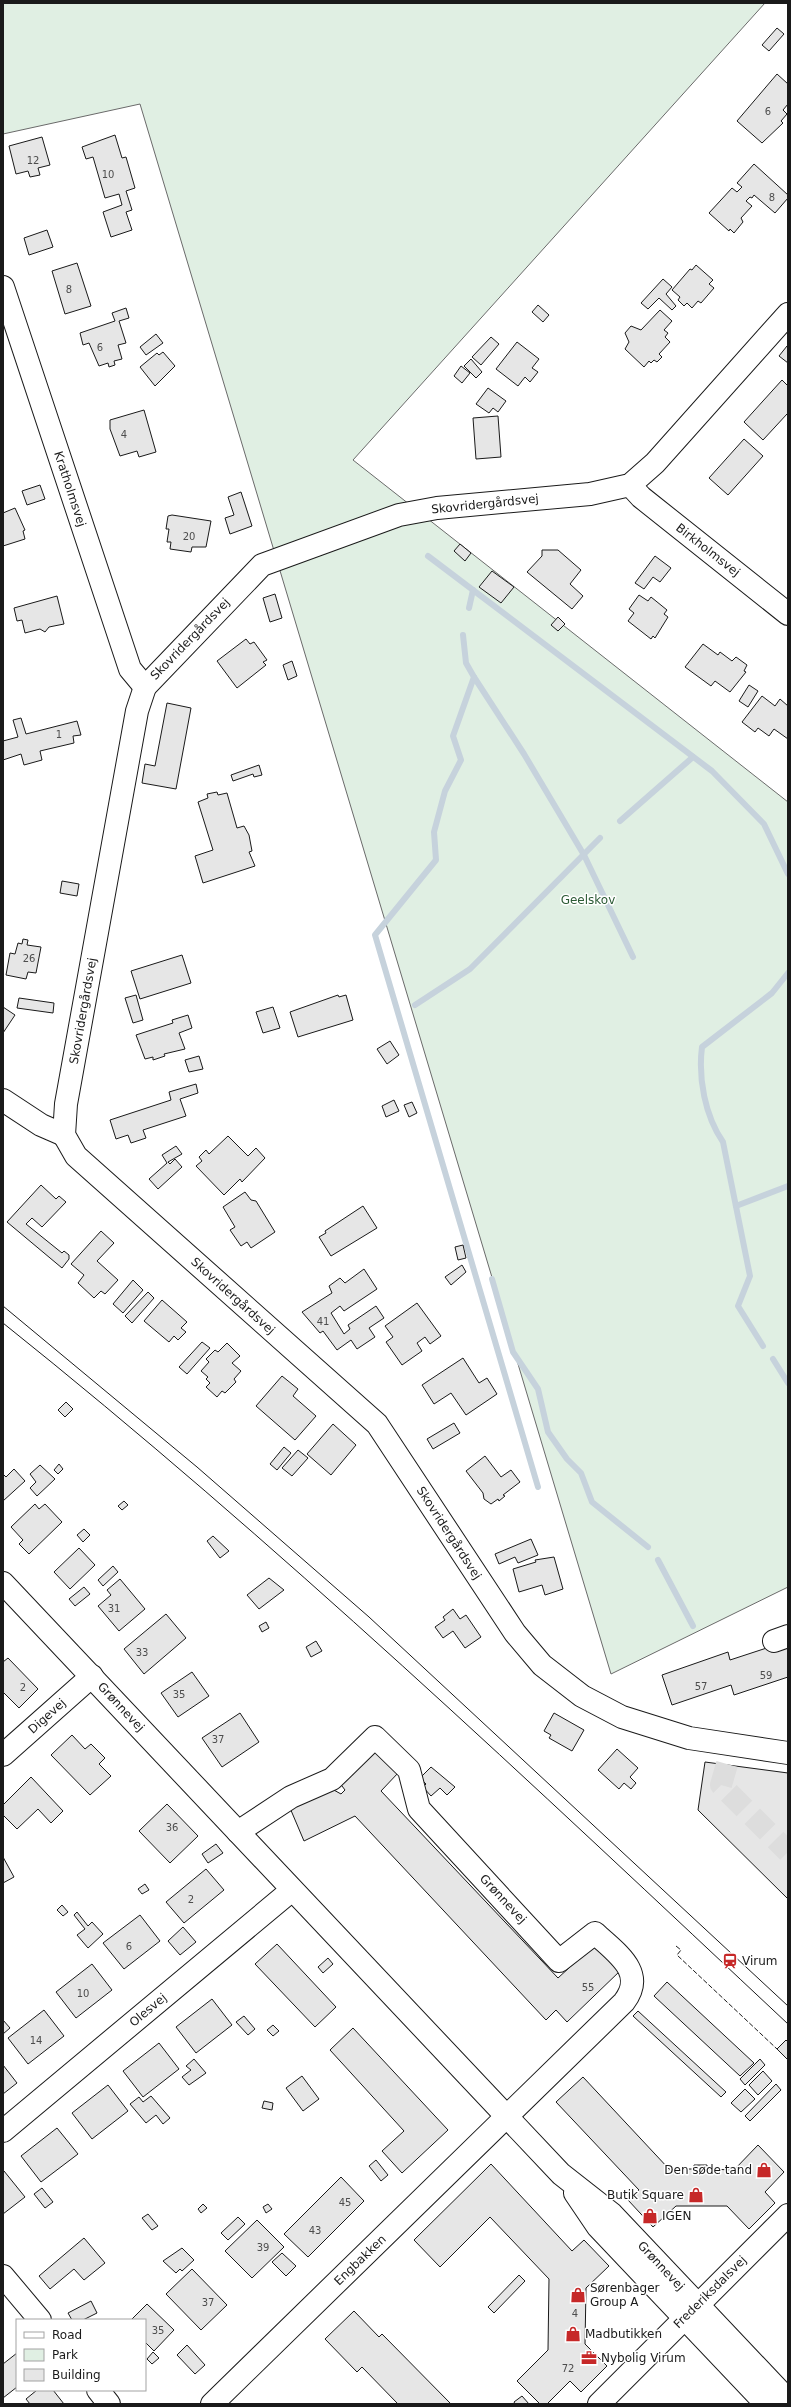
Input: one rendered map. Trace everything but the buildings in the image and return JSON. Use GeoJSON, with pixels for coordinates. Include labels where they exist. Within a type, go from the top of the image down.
{"type":"FeatureCollection","features":[{"type":"Feature","properties":{"kind":"street","name":"Kratholmsvej"},"geometry":{"type":"LineString","coordinates":[[3,287],[130,669],[145,686]]}},
{"type":"Feature","properties":{"kind":"street","name":"Skovridergårdsvej"},"geometry":{"type":"LineString","coordinates":[[788,314],[654,463],[630,485],[590,494],[436,508],[399,515],[262,565],[145,686],[137,711],[71,1074],[66,1104],[64,1135],[76,1156],[377,1424],[515,1633],[542,1665],[582,1696],[622,1717],[678,1735],[729,1754],[788,1753]]}},
{"type":"Feature","properties":{"kind":"street","name":"Birkholmsvej"},"geometry":{"type":"LineString","coordinates":[[630,485],[640,498],[788,614]]}},
{"type":"Feature","properties":{"kind":"street"},"geometry":{"type":"LineString","coordinates":[[3,1100],[41,1125],[64,1135]]}},
{"type":"Feature","properties":{"kind":"street","name":"Grønnevej"},"geometry":{"type":"LineString","coordinates":[[3,1583],[561,2174],[612,2214],[766,2404]]}},
{"type":"Feature","properties":{"kind":"street","name":"Digevej"},"geometry":{"type":"LineString","coordinates":[[3,1755],[92,1676]]}},
{"type":"Feature","properties":{"kind":"street","name":"Grønnevej"},"geometry":{"type":"LineString","coordinates":[[238,1832],[291,1797],[332,1779],[375,1737],[409,1770],[419,1809],[559,1961],[595,1933],[628,1964],[633,1986],[632,1992],[624,2002],[507,2116]]}},
{"type":"Feature","properties":{"kind":"street","name":"Olesvej"},"geometry":{"type":"LineString","coordinates":[[3,2131],[292,1890]]}},
{"type":"Feature","properties":{"kind":"street","name":"Engbakken"},"geometry":{"type":"LineString","coordinates":[[212,2404],[507,2116]]}},
{"type":"Feature","properties":{"kind":"street","name":"Frederiksdalsvej"},"geometry":{"type":"LineString","coordinates":[[619,2404],[788,2215]]}},
{"type":"Feature","properties":{"kind":"street","name":"Frederiksdalsvej"},"geometry":{"type":"LineString","coordinates":[[599,2404],[788,2236]]}},
{"type":"Feature","properties":{"kind":"street"},"geometry":{"type":"LineString","coordinates":[[3,2276],[39,2319]]}},
{"type":"Feature","properties":{"kind":"street","name":"Grønnevej"},"geometry":{"type":"LineString","coordinates":[[696,2317],[788,2400]]}},
{"type":"Feature","properties":{"kind":"street"},"geometry":{"type":"LineString","coordinates":[[99,2391],[109,2404]]}},
{"type":"Feature","properties":{"kind":"green space","name":"Geelskov"},"geometry":{"type":"Polygon","coordinates":[[[3,3],[765,3],[353,460],[788,802],[788,1587],[611,1674],[140,104],[3,134],[3,3]]]}},
{"type":"Feature","properties":{"kind":"waterway"},"geometry":{"type":"LineString","coordinates":[[428,556],[712,771],[764,824],[788,874]]}},
{"type":"Feature","properties":{"kind":"waterway"},"geometry":{"type":"LineString","coordinates":[[469,608],[473,590]]}},
{"type":"Feature","properties":{"kind":"waterway"},"geometry":{"type":"LineString","coordinates":[[463,635],[466,663],[474,677],[453,736],[461,760],[445,791],[434,832],[436,860],[375,935],[538,1487]]}},
{"type":"Feature","properties":{"kind":"waterway"},"geometry":{"type":"LineString","coordinates":[[474,677],[524,754],[584,855],[633,957]]}},
{"type":"Feature","properties":{"kind":"waterway"},"geometry":{"type":"LineString","coordinates":[[620,821],[693,757]]}},
{"type":"Feature","properties":{"kind":"waterway"},"geometry":{"type":"LineString","coordinates":[[415,1005],[470,969],[600,838]]}},
{"type":"Feature","properties":{"kind":"waterway"},"geometry":{"type":"LineString","coordinates":[[763,1346],[738,1306],[750,1276],[723,1142],[707,1109],[704,1096],[701,1059],[702,1047],[772,993],[788,973]]}},
{"type":"Feature","properties":{"kind":"waterway"},"geometry":{"type":"LineString","coordinates":[[736,1206],[788,1186]]}},
{"type":"Feature","properties":{"kind":"waterway"},"geometry":{"type":"LineString","coordinates":[[492,1279],[513,1352],[538,1389],[548,1432],[567,1459],[581,1473],[592,1502],[648,1547]]}},
{"type":"Feature","properties":{"kind":"waterway"},"geometry":{"type":"LineString","coordinates":[[773,1359],[788,1383]]}},
{"type":"Feature","properties":{"kind":"waterway"},"geometry":{"type":"LineString","coordinates":[[658,1560],[693,1626]]}},
{"type":"Feature","properties":{"kind":"tunnel"},"geometry":{"type":"LineString","coordinates":[[727,1764],[721,1785],[788,1852]]}},
{"type":"Feature","properties":{"kind":"tram line"},"geometry":{"type":"LineString","coordinates":[[3,1306],[197,1467],[369,1617],[788,2006]]}},
{"type":"Feature","properties":{"kind":"tram line"},"geometry":{"type":"LineString","coordinates":[[3,1323],[105,1406],[304,1578],[499,1754],[788,2024]]}},
{"type":"Feature","properties":{"kind":"fence"},"geometry":{"type":"LineString","coordinates":[[676,1946],[681,1950],[677,1955],[777,2049]]}},
{"type":"Feature","properties":{"kind":"place","name":"Virum"},"geometry":{"type":"Point","coordinates":[730,1961]}},
{"type":"Feature","properties":{"kind":"place","name":"Den søde tand"},"geometry":{"type":"Point","coordinates":[764,2170]}},
{"type":"Feature","properties":{"kind":"place","name":"Butik Square"},"geometry":{"type":"Point","coordinates":[696,2195]}},
{"type":"Feature","properties":{"kind":"place","name":"IGEN"},"geometry":{"type":"Point","coordinates":[650,2216]}},
{"type":"Feature","properties":{"kind":"place","name":"Sørenbager Group A"},"geometry":{"type":"Point","coordinates":[578,2295]}},
{"type":"Feature","properties":{"kind":"place","name":"Madbutikken"},"geometry":{"type":"Point","coordinates":[573,2334]}},
{"type":"Feature","properties":{"kind":"place","name":"Nybolig Virum"},"geometry":{"type":"Point","coordinates":[589,2358]}}]}
